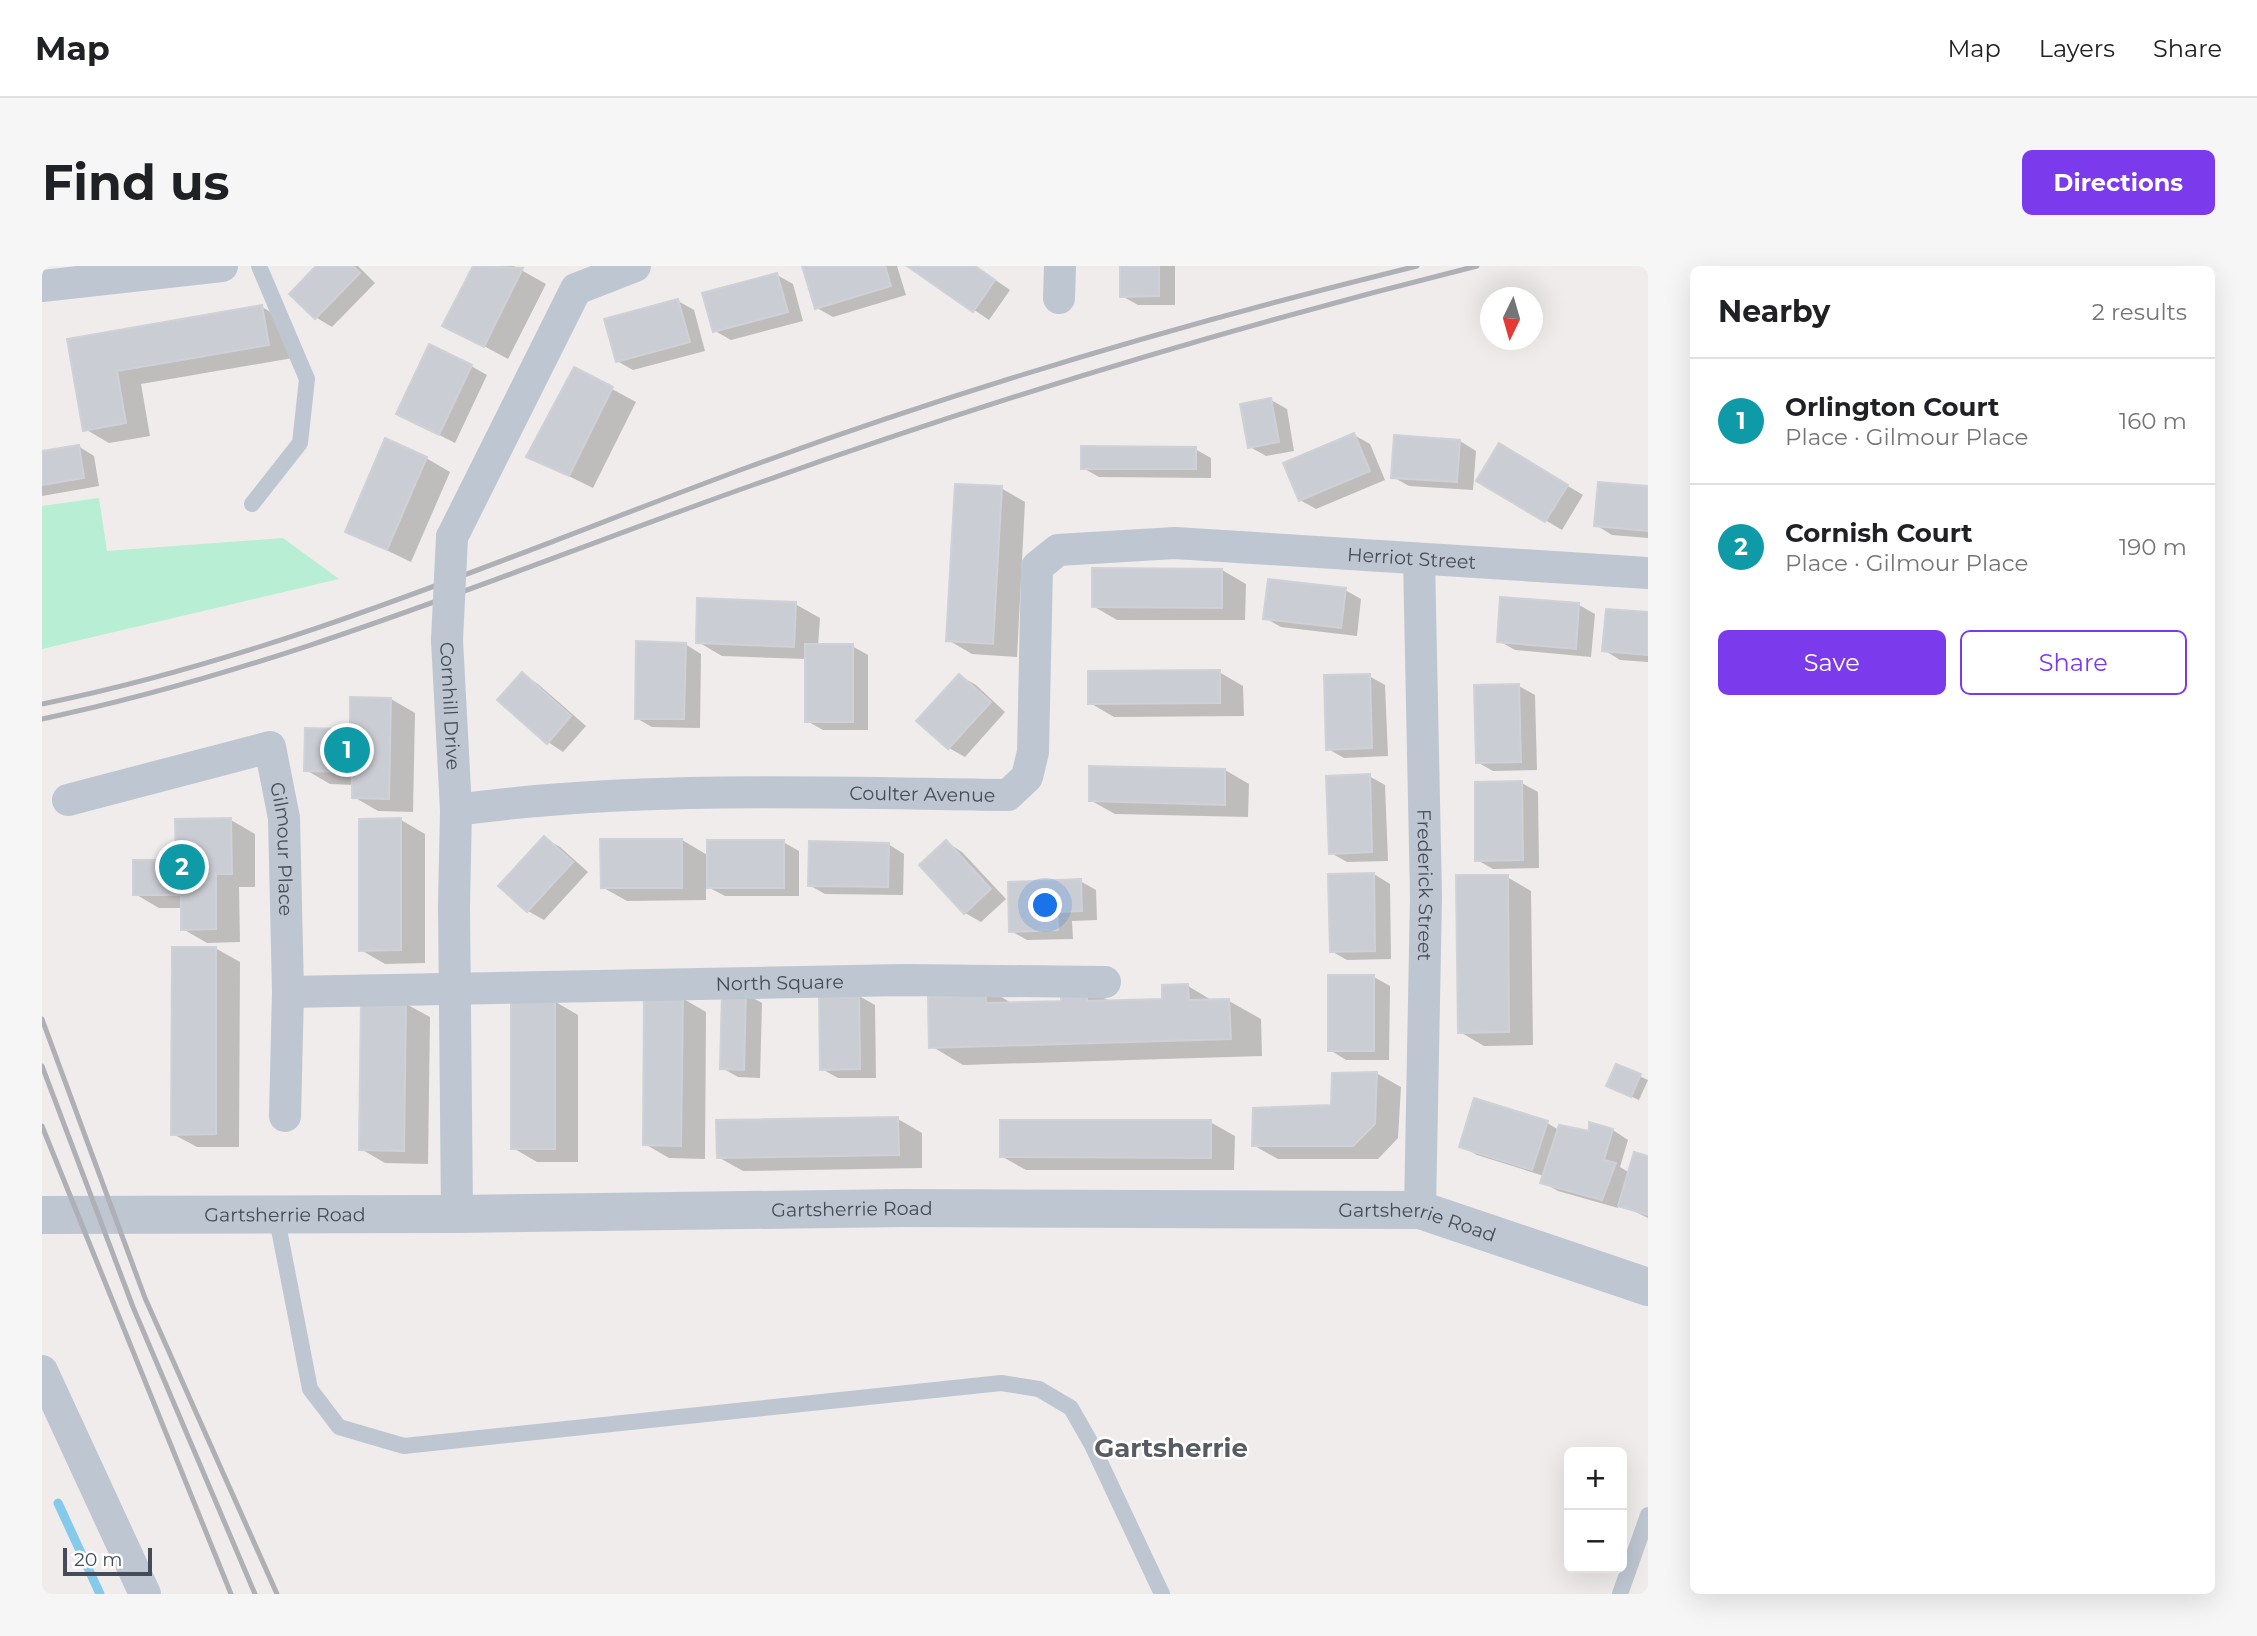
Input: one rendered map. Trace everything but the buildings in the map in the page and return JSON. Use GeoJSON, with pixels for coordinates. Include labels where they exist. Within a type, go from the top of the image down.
{"type":"FeatureCollection","features":[{"type":"Feature","properties":{"kind":"street"},"geometry":{"type":"LineString","coordinates":[[42,286],[222,266]]}},
{"type":"Feature","properties":{"kind":"street","name":"Cornhill Drive"},"geometry":{"type":"LineString","coordinates":[[457,1214],[456,810],[447,640],[452,537],[576,289],[635,266]]}},
{"type":"Feature","properties":{"kind":"street"},"geometry":{"type":"LineString","coordinates":[[1059,298],[1060,266]]}},
{"type":"Feature","properties":{"kind":"street","name":"Herriot Street"},"geometry":{"type":"LineString","coordinates":[[1175,543],[1648,573]]}},
{"type":"Feature","properties":{"kind":"street","name":"Coulter Avenue"},"geometry":{"type":"LineString","coordinates":[[456,810],[534,800],[791,793],[1008,795],[1027,777],[1033,752],[1037,567],[1058,550],[1175,543]]}},
{"type":"Feature","properties":{"kind":"street","name":"Frederick Street"},"geometry":{"type":"LineString","coordinates":[[1419,559],[1426,897],[1420,1210]]}},
{"type":"Feature","properties":{"kind":"street","name":"Gilmour Place"},"geometry":{"type":"LineString","coordinates":[[68,800],[270,747],[284,818],[288,992]]}},
{"type":"Feature","properties":{"kind":"street","name":"North Square"},"geometry":{"type":"LineString","coordinates":[[455,988],[904,980],[1105,982]]}},
{"type":"Feature","properties":{"kind":"street"},"geometry":{"type":"LineString","coordinates":[[285,1116],[288,992],[455,988]]}},
{"type":"Feature","properties":{"kind":"street","name":"Gartsherrie Road"},"geometry":{"type":"LineString","coordinates":[[42,1215],[457,1214],[903,1208],[1420,1210],[1648,1287]]}},
{"type":"Feature","properties":{"kind":"street"},"geometry":{"type":"LineString","coordinates":[[42,1371],[145,1594]]}},
{"type":"Feature","properties":{"kind":"lane"},"geometry":{"type":"LineString","coordinates":[[252,504],[300,443],[307,379],[259,266]]}},
{"type":"Feature","properties":{"kind":"lane"},"geometry":{"type":"LineString","coordinates":[[276,1213],[310,1389],[339,1427],[404,1446],[1001,1383],[1040,1389],[1071,1408],[1092,1445],[1162,1594]]}},
{"type":"Feature","properties":{"kind":"lane"},"geometry":{"type":"LineString","coordinates":[[1620,1594],[1648,1515]]}},
{"type":"Feature","properties":{"kind":"green space"},"geometry":{"type":"Polygon","coordinates":[[[99,498],[107,551],[283,538],[339,579],[42,649],[42,506],[99,498]]]}},
{"type":"Feature","properties":{"kind":"waterway"},"geometry":{"type":"LineString","coordinates":[[58,1503],[100,1594]]}},
{"type":"Feature","properties":{"kind":"railway"},"geometry":{"type":"LineString","coordinates":[[42,704],[221,659],[310,631],[743,469],[993,384],[1162,333],[1417,266]]}},
{"type":"Feature","properties":{"kind":"railway"},"geometry":{"type":"LineString","coordinates":[[42,719],[133,698],[312,644],[753,485],[1022,394],[1294,314],[1477,266]]}},
{"type":"Feature","properties":{"kind":"railway"},"geometry":{"type":"LineString","coordinates":[[42,1019],[145,1298],[277,1594]]}},
{"type":"Feature","properties":{"kind":"railway"},"geometry":{"type":"LineString","coordinates":[[42,1066],[133,1307],[255,1594]]}},
{"type":"Feature","properties":{"kind":"railway"},"geometry":{"type":"LineString","coordinates":[[42,1126],[231,1594]]}},
{"type":"Feature","properties":{"kind":"place","name":"Orlington Court"},"geometry":{"type":"Point","coordinates":[347,750]}},
{"type":"Feature","properties":{"kind":"place","name":"Cornish Court"},"geometry":{"type":"Point","coordinates":[182,867]}},
{"type":"Feature","properties":{"kind":"district","name":"Gartsherrie"},"geometry":{"type":"Point","coordinates":[1171,1448]}}]}
